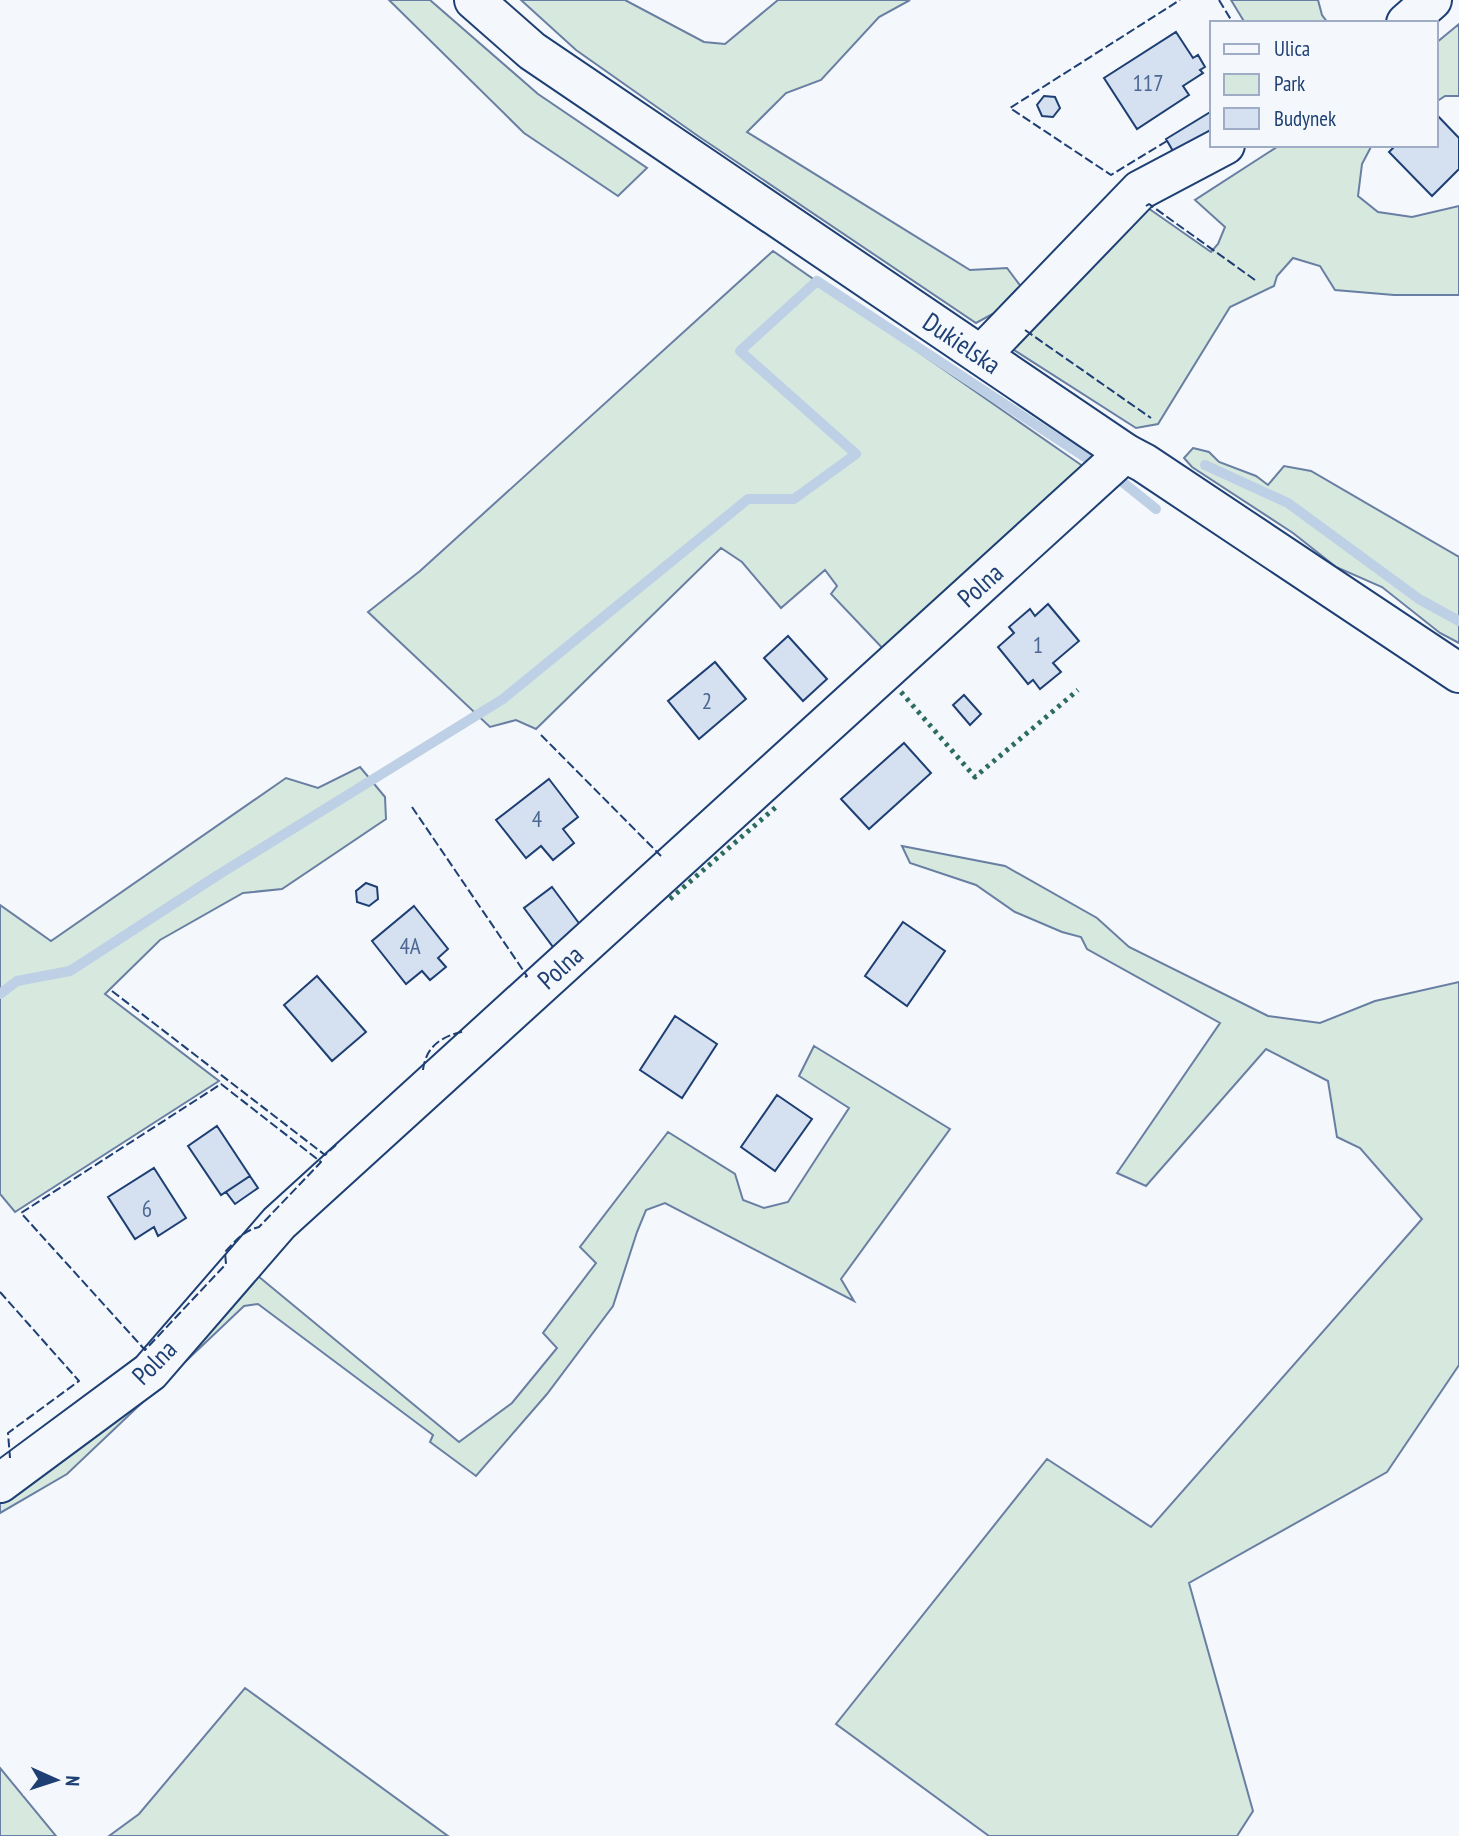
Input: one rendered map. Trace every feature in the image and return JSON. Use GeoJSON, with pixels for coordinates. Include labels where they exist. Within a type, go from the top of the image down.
{"type":"FeatureCollection","features":[{"type":"Feature","properties":{"kind":"street","name":"Dukielska"},"geometry":{"type":"LineString","coordinates":[[474,0],[532,51],[1125,453],[1155,470],[1459,673]]}},
{"type":"Feature","properties":{"kind":"street"},"geometry":{"type":"LineString","coordinates":[[1408,21],[1432,0]]}},
{"type":"Feature","properties":{"kind":"street"},"geometry":{"type":"LineString","coordinates":[[981,355],[1140,190],[1221,147]]}},
{"type":"Feature","properties":{"kind":"street","name":"Polna"},"geometry":{"type":"LineString","coordinates":[[0,1483],[150,1372],[279,1223],[861,674],[920,658],[1125,453]]}},
{"type":"Feature","properties":{"kind":"green space"},"geometry":{"type":"Polygon","coordinates":[[[389,0],[430,0],[538,94],[647,168],[618,196],[524,133],[389,0]]]}},
{"type":"Feature","properties":{"kind":"green space"},"geometry":{"type":"Polygon","coordinates":[[[521,0],[625,0],[704,42],[725,44],[778,0],[910,0],[879,17],[821,80],[786,93],[747,132],[970,270],[1007,268],[1022,288],[1000,310],[976,323],[698,136],[576,50],[521,0]]]}},
{"type":"Feature","properties":{"kind":"green space"},"geometry":{"type":"Polygon","coordinates":[[[1231,0],[1318,0],[1326,21],[1244,21],[1231,0]]]}},
{"type":"Feature","properties":{"kind":"green space"},"geometry":{"type":"Polygon","coordinates":[[[1459,24],[1459,96],[1445,96],[1438,101],[1438,41],[1459,24]]]}},
{"type":"Feature","properties":{"kind":"green space"},"geometry":{"type":"Polygon","coordinates":[[[1277,147],[1371,147],[1362,164],[1358,196],[1378,212],[1412,217],[1459,206],[1459,295],[1394,295],[1335,290],[1320,266],[1293,258],[1277,276],[1274,286],[1230,307],[1158,424],[1136,428],[1011,348],[1148,208],[1211,252],[1218,244],[1225,227],[1195,200],[1277,147]]]}},
{"type":"Feature","properties":{"kind":"green space"},"geometry":{"type":"Polygon","coordinates":[[[773,251],[1087,469],[889,655],[831,594],[837,586],[825,570],[781,608],[742,562],[721,548],[536,729],[516,720],[490,727],[368,612],[420,571],[773,251]]]}},
{"type":"Feature","properties":{"kind":"green space"},"geometry":{"type":"Polygon","coordinates":[[[1193,448],[1209,452],[1219,462],[1256,476],[1268,485],[1284,466],[1311,471],[1459,557],[1459,643],[1440,633],[1382,587],[1336,567],[1293,533],[1192,467],[1184,458],[1193,448]]]}},
{"type":"Feature","properties":{"kind":"green space"},"geometry":{"type":"Polygon","coordinates":[[[360,767],[385,797],[386,819],[282,889],[243,893],[160,940],[105,994],[219,1081],[15,1212],[0,1194],[0,905],[51,941],[286,778],[318,788],[360,767]]]}},
{"type":"Feature","properties":{"kind":"green space"},"geometry":{"type":"Polygon","coordinates":[[[902,846],[1005,866],[1097,918],[1129,947],[1268,1016],[1320,1023],[1375,1001],[1459,982],[1459,1365],[1387,1472],[1189,1583],[1253,1811],[1237,1836],[989,1836],[836,1724],[1047,1459],[1151,1527],[1422,1219],[1360,1148],[1337,1137],[1328,1081],[1266,1049],[1146,1186],[1117,1173],[1220,1023],[1087,949],[1081,937],[1015,912],[976,885],[910,863],[902,846]]]}},
{"type":"Feature","properties":{"kind":"green space"},"geometry":{"type":"Polygon","coordinates":[[[814,1046],[950,1129],[841,1279],[854,1301],[665,1203],[646,1210],[613,1306],[547,1394],[476,1476],[430,1442],[433,1435],[258,1304],[244,1306],[67,1474],[0,1513],[0,1494],[253,1272],[459,1442],[512,1403],[557,1348],[543,1333],[596,1263],[580,1247],[668,1132],[735,1174],[743,1200],[764,1208],[788,1202],[849,1108],[799,1076],[814,1046]]]}},
{"type":"Feature","properties":{"kind":"green space"},"geometry":{"type":"Polygon","coordinates":[[[245,1688],[448,1836],[109,1836],[139,1814],[245,1688]]]}},
{"type":"Feature","properties":{"kind":"green space"},"geometry":{"type":"Polygon","coordinates":[[[0,1768],[56,1836],[0,1836],[0,1768]]]}},
{"type":"Feature","properties":{"kind":"building"},"geometry":{"type":"Polygon","coordinates":[[[1176,32],[1193,58],[1198,55],[1205,67],[1200,70],[1203,73],[1183,86],[1189,95],[1137,129],[1104,78],[1176,32]]]}},
{"type":"Feature","properties":{"kind":"building"},"geometry":{"type":"Polygon","coordinates":[[[1044,96],[1055,97],[1060,108],[1053,117],[1042,116],[1037,105],[1044,96]]]}},
{"type":"Feature","properties":{"kind":"building"},"geometry":{"type":"Polygon","coordinates":[[[1210,112],[1210,144],[1180,163],[1166,139],[1210,112]]]}},
{"type":"Feature","properties":{"kind":"building"},"geometry":{"type":"Polygon","coordinates":[[[1438,116],[1459,138],[1459,169],[1432,196],[1389,152],[1394,147],[1438,147],[1438,116]]]}},
{"type":"Feature","properties":{"kind":"building"},"geometry":{"type":"Polygon","coordinates":[[[1048,604],[1079,641],[1053,663],[1061,672],[1040,689],[1033,680],[1028,684],[998,647],[1014,633],[1009,627],[1030,609],[1035,616],[1048,604]]]}},
{"type":"Feature","properties":{"kind":"building"},"geometry":{"type":"Polygon","coordinates":[[[788,636],[827,679],[803,701],[764,658],[788,636]]]}},
{"type":"Feature","properties":{"kind":"building"},"geometry":{"type":"Polygon","coordinates":[[[715,662],[746,699],[699,739],[668,701],[715,662]]]}},
{"type":"Feature","properties":{"kind":"building"},"geometry":{"type":"Polygon","coordinates":[[[964,695],[981,714],[970,725],[953,705],[964,695]]]}},
{"type":"Feature","properties":{"kind":"building"},"geometry":{"type":"Polygon","coordinates":[[[904,743],[931,773],[869,829],[841,799],[904,743]]]}},
{"type":"Feature","properties":{"kind":"building"},"geometry":{"type":"Polygon","coordinates":[[[549,779],[578,817],[563,829],[574,843],[553,860],[541,846],[526,858],[496,820],[549,779]]]}},
{"type":"Feature","properties":{"kind":"building"},"geometry":{"type":"Polygon","coordinates":[[[366,883],[377,887],[378,899],[369,906],[357,902],[356,891],[366,883]]]}},
{"type":"Feature","properties":{"kind":"building"},"geometry":{"type":"Polygon","coordinates":[[[552,887],[587,934],[559,955],[524,908],[552,887]]]}},
{"type":"Feature","properties":{"kind":"building"},"geometry":{"type":"Polygon","coordinates":[[[414,906],[448,949],[438,958],[446,967],[430,980],[422,971],[406,984],[372,941],[414,906]]]}},
{"type":"Feature","properties":{"kind":"building"},"geometry":{"type":"Polygon","coordinates":[[[903,922],[945,951],[907,1006],[865,976],[903,922]]]}},
{"type":"Feature","properties":{"kind":"building"},"geometry":{"type":"Polygon","coordinates":[[[317,976],[366,1032],[332,1061],[284,1005],[317,976]]]}},
{"type":"Feature","properties":{"kind":"building"},"geometry":{"type":"Polygon","coordinates":[[[675,1016],[717,1044],[682,1098],[640,1070],[675,1016]]]}},
{"type":"Feature","properties":{"kind":"building"},"geometry":{"type":"Polygon","coordinates":[[[777,1095],[812,1119],[775,1171],[741,1147],[777,1095]]]}},
{"type":"Feature","properties":{"kind":"building"},"geometry":{"type":"Polygon","coordinates":[[[217,1126],[250,1176],[221,1195],[188,1146],[217,1126]]]}},
{"type":"Feature","properties":{"kind":"building"},"geometry":{"type":"Polygon","coordinates":[[[154,1168],[186,1218],[158,1236],[154,1227],[135,1239],[108,1197],[154,1168]]]}},
{"type":"Feature","properties":{"kind":"building"},"geometry":{"type":"Polygon","coordinates":[[[250,1176],[258,1188],[235,1204],[226,1192],[250,1176]]]}},
{"type":"Feature","properties":{"kind":"waterway"},"geometry":{"type":"LineString","coordinates":[[0,994],[17,981],[70,971],[218,875],[503,699],[748,499],[794,499],[856,454],[740,351],[817,281],[1094,463]]}},
{"type":"Feature","properties":{"kind":"waterway"},"geometry":{"type":"LineString","coordinates":[[1205,465],[1288,503],[1419,599],[1459,621]]}},
{"type":"Feature","properties":{"kind":"waterway"},"geometry":{"type":"LineString","coordinates":[[1120,480],[1156,509]]}},
{"type":"Feature","properties":{"kind":"hedge"},"geometry":{"type":"LineString","coordinates":[[901,692],[975,777],[1078,690]]}},
{"type":"Feature","properties":{"kind":"hedge"},"geometry":{"type":"LineString","coordinates":[[670,899],[776,807]]}},
{"type":"Feature","properties":{"kind":"fence"},"geometry":{"type":"LineString","coordinates":[[1167,141],[1111,175],[1010,108],[1180,0]]}},
{"type":"Feature","properties":{"kind":"fence"},"geometry":{"type":"LineString","coordinates":[[1219,0],[1232,21]]}},
{"type":"Feature","properties":{"kind":"fence"},"geometry":{"type":"LineString","coordinates":[[1146,206],[1149,204],[1255,280]]}},
{"type":"Feature","properties":{"kind":"fence"},"geometry":{"type":"LineString","coordinates":[[1025,330],[1151,418]]}},
{"type":"Feature","properties":{"kind":"fence"},"geometry":{"type":"LineString","coordinates":[[541,735],[661,856]]}},
{"type":"Feature","properties":{"kind":"fence"},"geometry":{"type":"LineString","coordinates":[[412,807],[527,976],[525,977]]}},
{"type":"Feature","properties":{"kind":"fence"},"geometry":{"type":"LineString","coordinates":[[112,991],[325,1155],[336,1145]]}},
{"type":"Feature","properties":{"kind":"fence"},"geometry":{"type":"LineString","coordinates":[[423,1070],[428,1054],[437,1043],[465,1031]]}},
{"type":"Feature","properties":{"kind":"fence"},"geometry":{"type":"LineString","coordinates":[[221,1084],[321,1162],[259,1227],[244,1234],[225,1252],[226,1264],[145,1350],[21,1213],[221,1084]]}},
{"type":"Feature","properties":{"kind":"fence"},"geometry":{"type":"LineString","coordinates":[[0,1292],[79,1381],[8,1433],[10,1458]]}}]}
